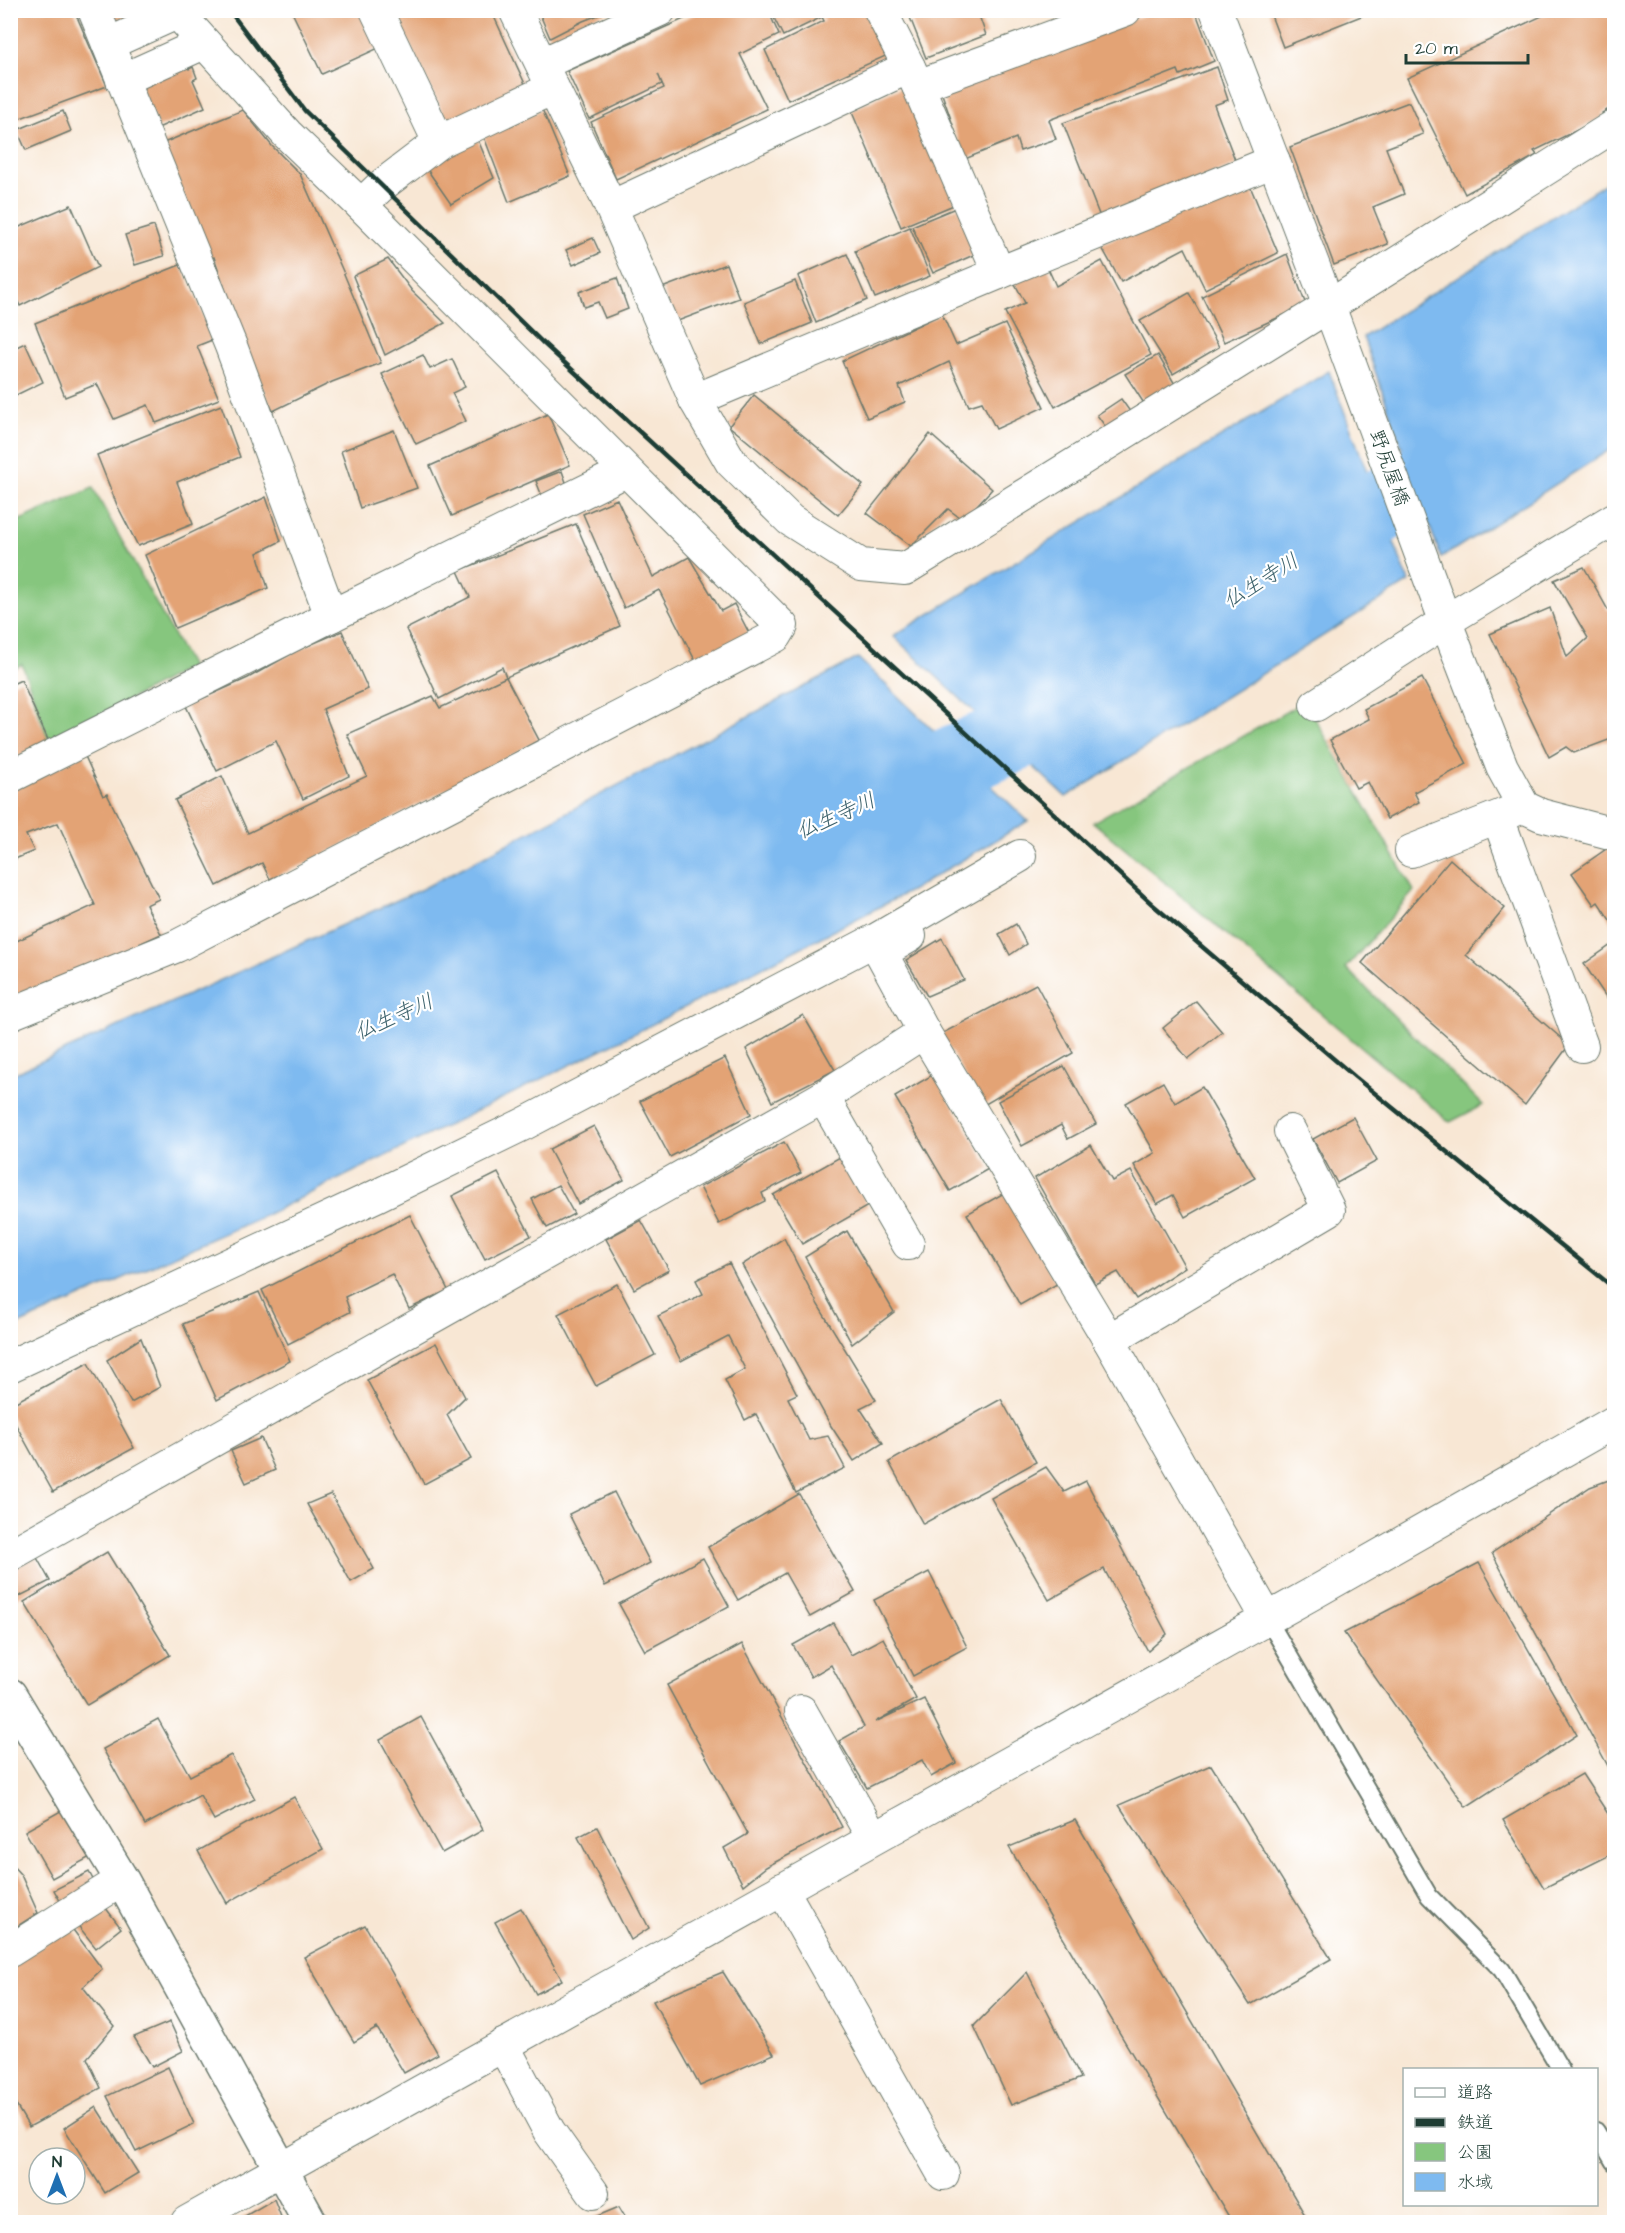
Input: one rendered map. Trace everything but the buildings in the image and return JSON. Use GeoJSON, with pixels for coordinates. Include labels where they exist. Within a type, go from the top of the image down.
{"type":"FeatureCollection","features":[{"type":"Feature","properties":{"kind":"street"},"geometry":{"type":"LineString","coordinates":[[94,10],[231,346],[331,616]]}},
{"type":"Feature","properties":{"kind":"street"},"geometry":{"type":"LineString","coordinates":[[376,10],[439,142]]}},
{"type":"Feature","properties":{"kind":"street"},"geometry":{"type":"LineString","coordinates":[[515,10],[611,207],[695,400],[731,462],[790,520],[861,565],[905,569],[1333,315],[1614,126]]}},
{"type":"Feature","properties":{"kind":"street"},"geometry":{"type":"LineString","coordinates":[[361,205],[381,186],[439,142],[660,10]]}},
{"type":"Feature","properties":{"kind":"street"},"geometry":{"type":"LineString","coordinates":[[880,10],[914,76],[999,273]]}},
{"type":"Feature","properties":{"kind":"street"},"geometry":{"type":"LineString","coordinates":[[611,207],[914,76],[1125,10]]}},
{"type":"Feature","properties":{"kind":"street","name":"野尻屋橋"},"geometry":{"type":"LineString","coordinates":[[1216,10],[1502,767],[1511,812],[1582,1046]]}},
{"type":"Feature","properties":{"kind":"street"},"geometry":{"type":"LineString","coordinates":[[10,1014],[177,946],[776,636],[782,626],[361,205],[287,134],[176,12],[108,44]]}},
{"type":"Feature","properties":{"kind":"street"},"geometry":{"type":"LineString","coordinates":[[122,80],[204,43]]}},
{"type":"Feature","properties":{"kind":"street"},"geometry":{"type":"LineString","coordinates":[[695,400],[1274,161]]}},
{"type":"Feature","properties":{"kind":"street"},"geometry":{"type":"LineString","coordinates":[[10,777],[626,471]]}},
{"type":"Feature","properties":{"kind":"street"},"geometry":{"type":"LineString","coordinates":[[1316,705],[1444,617],[1614,519]]}},
{"type":"Feature","properties":{"kind":"street"},"geometry":{"type":"LineString","coordinates":[[1412,851],[1511,812],[1541,815],[1614,834]]}},
{"type":"Feature","properties":{"kind":"street"},"geometry":{"type":"LineString","coordinates":[[10,1366],[376,1196],[524,1124],[877,939],[1020,856]]}},
{"type":"Feature","properties":{"kind":"street"},"geometry":{"type":"LineString","coordinates":[[10,1382],[209,1294],[571,1119],[881,953],[980,897]]}},
{"type":"Feature","properties":{"kind":"street"},"geometry":{"type":"LineString","coordinates":[[881,953],[924,1032],[1109,1340],[1267,1618]]}},
{"type":"Feature","properties":{"kind":"street"},"geometry":{"type":"LineString","coordinates":[[10,1555],[823,1097],[924,1032]]}},
{"type":"Feature","properties":{"kind":"street"},"geometry":{"type":"LineString","coordinates":[[823,1097],[908,1245]]}},
{"type":"Feature","properties":{"kind":"street"},"geometry":{"type":"LineString","coordinates":[[1109,1340],[1329,1210],[1290,1131]]}},
{"type":"Feature","properties":{"kind":"street"},"geometry":{"type":"LineString","coordinates":[[187,2223],[1614,1422]]}},
{"type":"Feature","properties":{"kind":"street"},"geometry":{"type":"LineString","coordinates":[[10,1695],[122,1880],[310,2223]]}},
{"type":"Feature","properties":{"kind":"street"},"geometry":{"type":"LineString","coordinates":[[801,1711],[873,1838]]}},
{"type":"Feature","properties":{"kind":"street"},"geometry":{"type":"LineString","coordinates":[[10,1951],[122,1880]]}},
{"type":"Feature","properties":{"kind":"street"},"geometry":{"type":"LineString","coordinates":[[782,1889],[943,2174]]}},
{"type":"Feature","properties":{"kind":"street"},"geometry":{"type":"LineString","coordinates":[[504,2044],[549,2131],[593,2193]]}},
{"type":"Feature","properties":{"kind":"lane"},"geometry":{"type":"LineString","coordinates":[[1267,1618],[1429,1896],[1502,1970],[1559,2068]]}},
{"type":"Feature","properties":{"kind":"lane"},"geometry":{"type":"LineString","coordinates":[[1598,2134],[1614,2162]]}},
{"type":"Feature","properties":{"kind":"green space"},"geometry":{"type":"Polygon","coordinates":[[[93,488],[191,667],[49,742],[22,664],[11,670],[11,524],[93,488]]]}},
{"type":"Feature","properties":{"kind":"green space"},"geometry":{"type":"Polygon","coordinates":[[[1305,701],[1414,891],[1346,968],[1483,1105],[1450,1122],[1093,822],[1305,701]]]}},
{"type":"Feature","properties":{"kind":"water"},"geometry":{"type":"Polygon","coordinates":[[[1614,178],[1614,447],[1441,558],[1363,337],[1614,178]]]}},
{"type":"Feature","properties":{"kind":"water"},"geometry":{"type":"Polygon","coordinates":[[[1329,371],[1409,582],[1066,797],[893,636],[1329,371]]]}},
{"type":"Feature","properties":{"kind":"water"},"geometry":{"type":"Polygon","coordinates":[[[858,658],[1028,821],[914,889],[645,1028],[268,1214],[11,1328],[11,1075],[424,888],[858,658]]]}},
{"type":"Feature","properties":{"kind":"waterway","name":"仏生寺川"},"geometry":{"type":"LineString","coordinates":[[1296,559],[1614,361]]}},
{"type":"Feature","properties":{"kind":"waterway","name":"仏生寺川"},"geometry":{"type":"LineString","coordinates":[[871,800],[1010,737],[1091,687]]}},
{"type":"Feature","properties":{"kind":"railway"},"geometry":{"type":"LineString","coordinates":[[229,10],[305,111],[542,342],[1152,904],[1355,1077],[1614,1288]]}}]}
